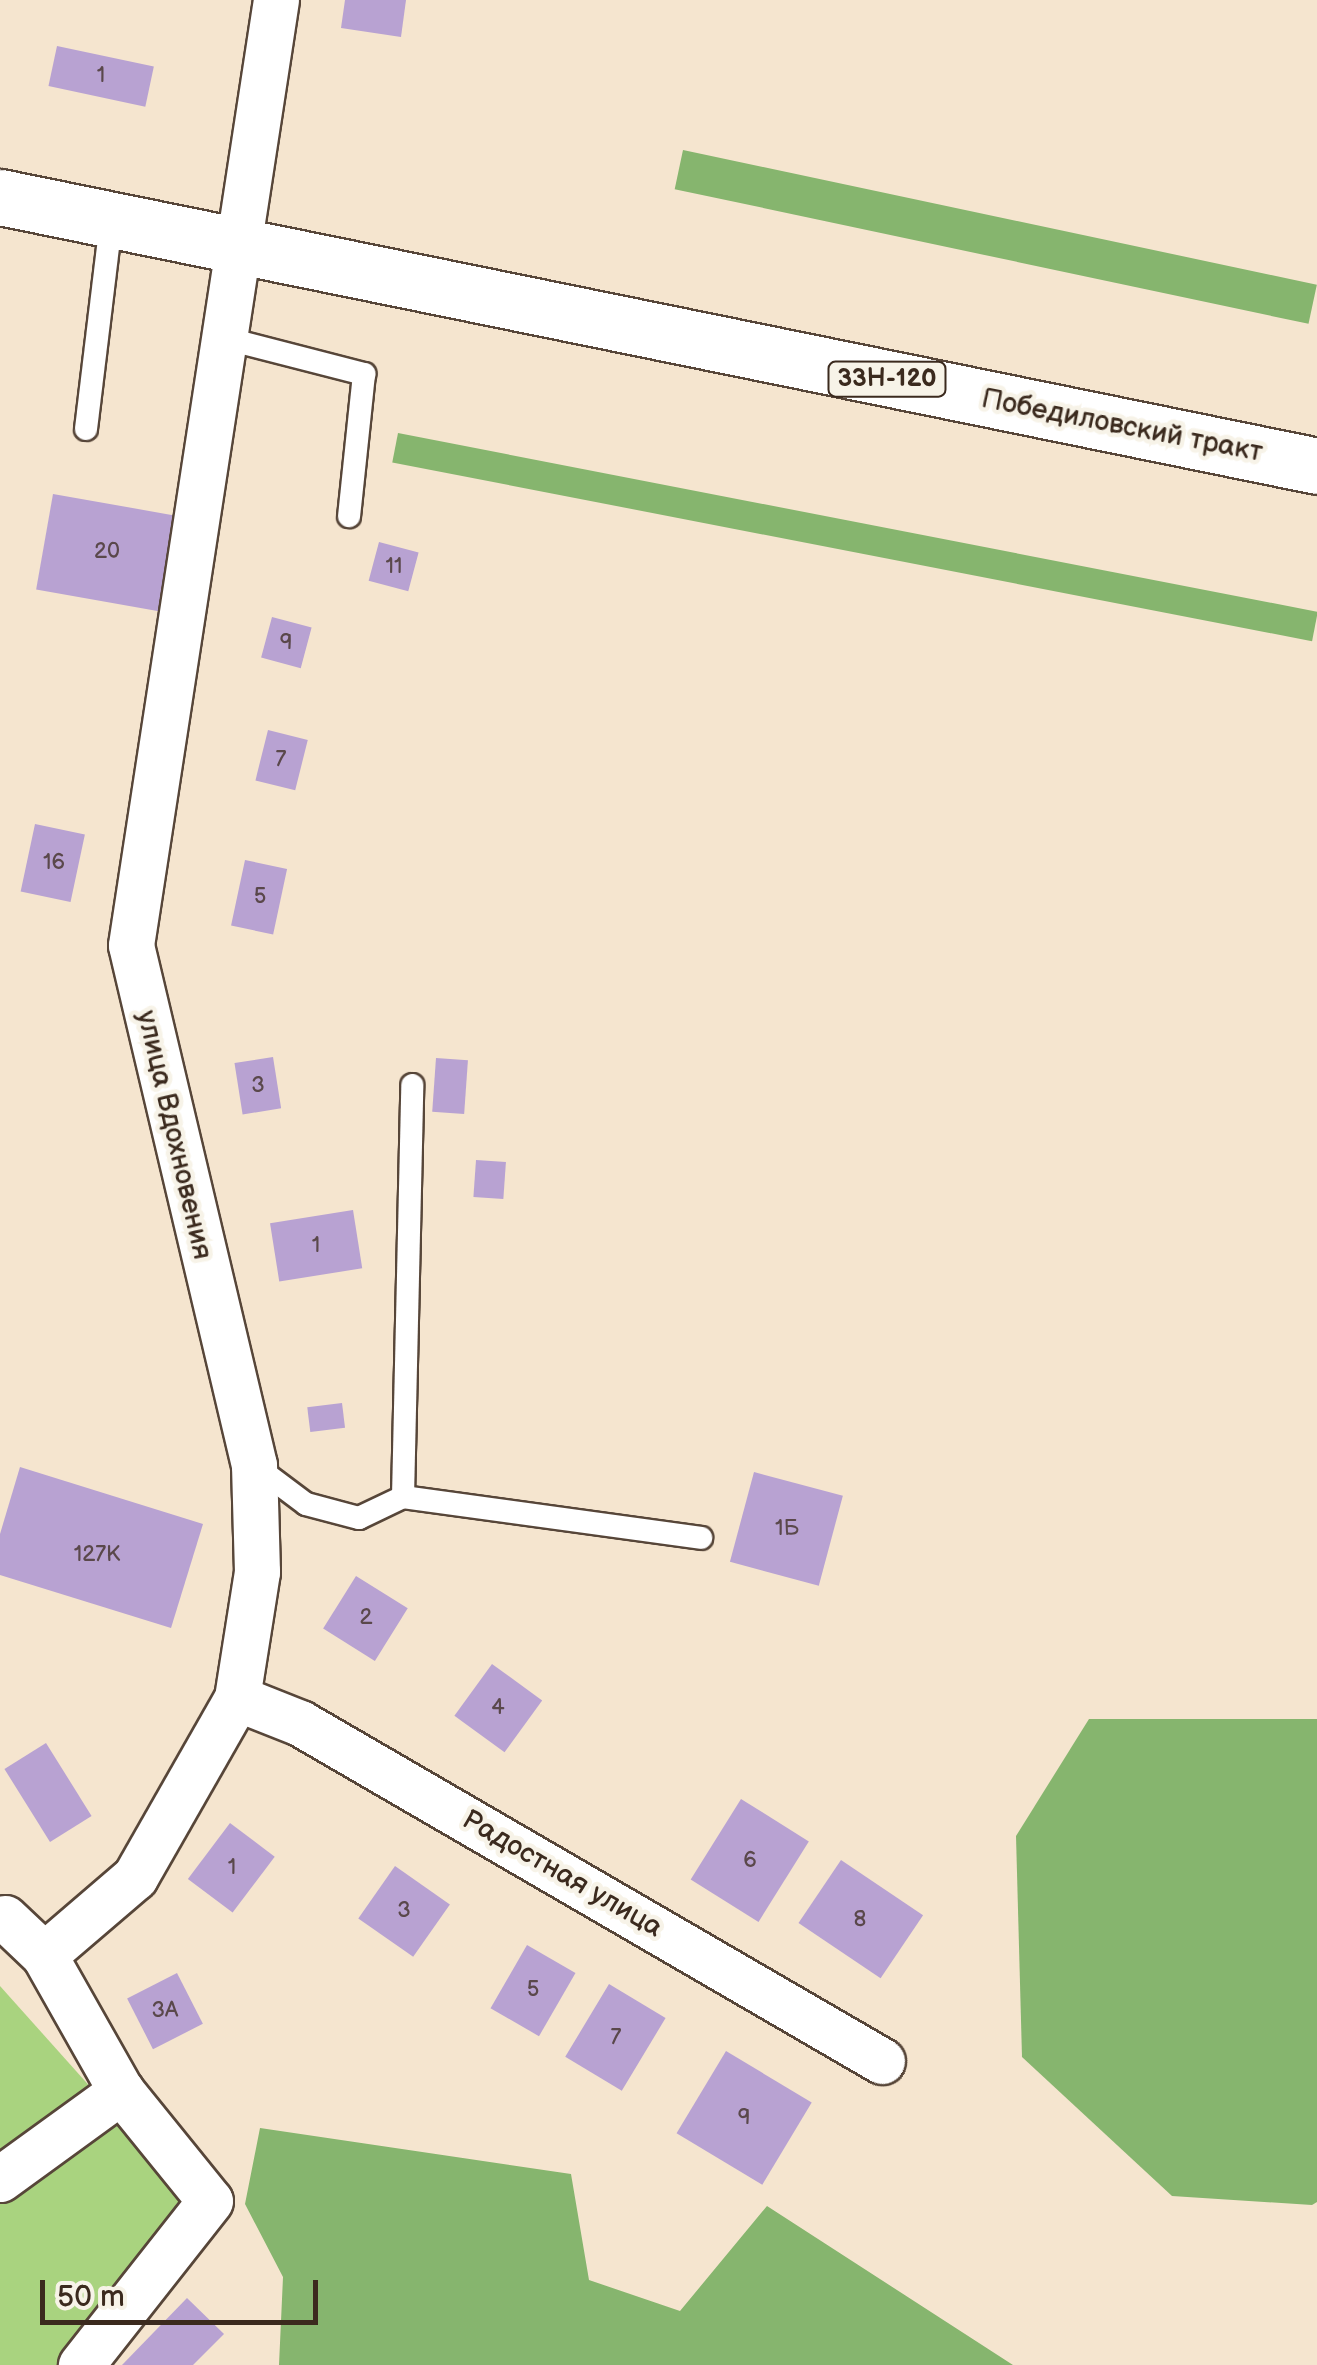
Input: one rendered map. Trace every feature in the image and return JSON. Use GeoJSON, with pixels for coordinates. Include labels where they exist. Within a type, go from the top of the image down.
{"type":"FeatureCollection","features":[{"type":"Feature","properties":{"kind":"main road","name":"33Н-120"},"geometry":{"type":"LineString","coordinates":[[0,197],[238,248]]}},
{"type":"Feature","properties":{"kind":"main road","name":"Победиловский тракт"},"geometry":{"type":"LineString","coordinates":[[238,248],[1317,466]]}},
{"type":"Feature","properties":{"kind":"street","name":"улица Вдохновения"},"geometry":{"type":"LineString","coordinates":[[44,1955],[135,1876],[237,1698],[257,1572],[254,1465],[131,946],[276,0]]}},
{"type":"Feature","properties":{"kind":"street","name":"Радостная улица"},"geometry":{"type":"LineString","coordinates":[[237,1698],[300,1723],[882,2061]]}},
{"type":"Feature","properties":{"kind":"street"},"geometry":{"type":"LineString","coordinates":[[2,1914],[44,1955],[121,2091],[210,2200],[81,2365]]}},
{"type":"Feature","properties":{"kind":"street"},"geometry":{"type":"LineString","coordinates":[[0,2178],[121,2091]]}},
{"type":"Feature","properties":{"kind":"lane"},"geometry":{"type":"LineString","coordinates":[[86,430],[111,221]]}},
{"type":"Feature","properties":{"kind":"lane"},"geometry":{"type":"LineString","coordinates":[[224,338],[364,374],[349,516]]}},
{"type":"Feature","properties":{"kind":"lane"},"geometry":{"type":"LineString","coordinates":[[403,1497],[412,1085]]}},
{"type":"Feature","properties":{"kind":"lane"},"geometry":{"type":"LineString","coordinates":[[254,1465],[306,1504],[359,1518],[403,1497],[701,1538]]}},
{"type":"Feature","properties":{"kind":"green space"},"geometry":{"type":"Polygon","coordinates":[[[683,150],[1317,285],[1309,324],[675,189],[683,150]]]}},
{"type":"Feature","properties":{"kind":"green space"},"geometry":{"type":"Polygon","coordinates":[[[398,433],[1317,612],[1312,641],[392,462],[398,433]]]}},
{"type":"Feature","properties":{"kind":"green space"},"geometry":{"type":"Polygon","coordinates":[[[1089,1719],[1317,1719],[1317,2202],[1312,2205],[1172,2196],[1022,2057],[1016,1836],[1089,1719]]]}},
{"type":"Feature","properties":{"kind":"green space"},"geometry":{"type":"Polygon","coordinates":[[[0,1986],[195,2204],[100,2365],[0,2365],[0,1986]]]}},
{"type":"Feature","properties":{"kind":"green space"},"geometry":{"type":"Polygon","coordinates":[[[260,2128],[571,2174],[589,2280],[680,2311],[767,2206],[1013,2365],[279,2365],[283,2277],[245,2204],[260,2128]]]}},
{"type":"Feature","properties":{"kind":"building"},"geometry":{"type":"Polygon","coordinates":[[[345,0],[406,0],[401,37],[341,28],[345,0]]]}},
{"type":"Feature","properties":{"kind":"building"},"geometry":{"type":"Polygon","coordinates":[[[57,46],[154,67],[145,107],[48,86],[57,46]]]}},
{"type":"Feature","properties":{"kind":"building"},"geometry":{"type":"Polygon","coordinates":[[[53,494],[177,516],[160,611],[36,590],[53,494]]]}},
{"type":"Feature","properties":{"kind":"building"},"geometry":{"type":"Polygon","coordinates":[[[379,542],[419,553],[408,591],[369,581],[379,542]]]}},
{"type":"Feature","properties":{"kind":"building"},"geometry":{"type":"Polygon","coordinates":[[[272,617],[312,628],[301,668],[261,658],[272,617]]]}},
{"type":"Feature","properties":{"kind":"building"},"geometry":{"type":"Polygon","coordinates":[[[268,730],[308,740],[295,790],[255,780],[268,730]]]}},
{"type":"Feature","properties":{"kind":"building"},"geometry":{"type":"Polygon","coordinates":[[[35,824],[85,835],[71,902],[21,891],[35,824]]]}},
{"type":"Feature","properties":{"kind":"building"},"geometry":{"type":"Polygon","coordinates":[[[245,860],[287,869],[273,934],[231,926],[245,860]]]}},
{"type":"Feature","properties":{"kind":"building"},"geometry":{"type":"Polygon","coordinates":[[[273,1057],[281,1108],[243,1114],[234,1063],[273,1057]]]}},
{"type":"Feature","properties":{"kind":"building"},"geometry":{"type":"Polygon","coordinates":[[[436,1058],[468,1060],[464,1114],[432,1112],[436,1058]]]}},
{"type":"Feature","properties":{"kind":"building"},"geometry":{"type":"Polygon","coordinates":[[[476,1160],[506,1162],[503,1199],[473,1197],[476,1160]]]}},
{"type":"Feature","properties":{"kind":"building"},"geometry":{"type":"Polygon","coordinates":[[[353,1210],[362,1268],[279,1281],[270,1223],[353,1210]]]}},
{"type":"Feature","properties":{"kind":"building"},"geometry":{"type":"Polygon","coordinates":[[[342,1403],[345,1428],[310,1432],[307,1407],[342,1403]]]}},
{"type":"Feature","properties":{"kind":"building"},"geometry":{"type":"Polygon","coordinates":[[[20,1467],[203,1524],[171,1628],[0,1575],[0,1534],[20,1467]]]}},
{"type":"Feature","properties":{"kind":"building"},"geometry":{"type":"Polygon","coordinates":[[[754,1472],[843,1496],[819,1586],[730,1562],[754,1472]]]}},
{"type":"Feature","properties":{"kind":"building"},"geometry":{"type":"Polygon","coordinates":[[[356,1576],[408,1608],[375,1661],[323,1629],[356,1576]]]}},
{"type":"Feature","properties":{"kind":"building"},"geometry":{"type":"Polygon","coordinates":[[[492,1664],[542,1700],[505,1752],[454,1716],[492,1664]]]}},
{"type":"Feature","properties":{"kind":"building"},"geometry":{"type":"Polygon","coordinates":[[[46,1743],[92,1816],[50,1842],[4,1769],[46,1743]]]}},
{"type":"Feature","properties":{"kind":"building"},"geometry":{"type":"Polygon","coordinates":[[[741,1799],[809,1841],[759,1922],[691,1880],[741,1799]]]}},
{"type":"Feature","properties":{"kind":"building"},"geometry":{"type":"Polygon","coordinates":[[[230,1823],[275,1857],[233,1913],[188,1879],[230,1823]]]}},
{"type":"Feature","properties":{"kind":"building"},"geometry":{"type":"Polygon","coordinates":[[[841,1860],[923,1915],[881,1978],[799,1923],[841,1860]]]}},
{"type":"Feature","properties":{"kind":"building"},"geometry":{"type":"Polygon","coordinates":[[[395,1866],[450,1904],[413,1957],[358,1918],[395,1866]]]}},
{"type":"Feature","properties":{"kind":"building"},"geometry":{"type":"Polygon","coordinates":[[[527,1945],[575,1973],[539,2036],[490,2008],[527,1945]]]}},
{"type":"Feature","properties":{"kind":"building"},"geometry":{"type":"Polygon","coordinates":[[[177,1973],[203,2024],[153,2049],[127,1998],[177,1973]]]}},
{"type":"Feature","properties":{"kind":"building"},"geometry":{"type":"Polygon","coordinates":[[[609,1984],[666,2018],[622,2091],[565,2057],[609,1984]]]}},
{"type":"Feature","properties":{"kind":"building"},"geometry":{"type":"Polygon","coordinates":[[[726,2051],[812,2103],[762,2185],[677,2133],[726,2051]]]}},
{"type":"Feature","properties":{"kind":"building"},"geometry":{"type":"Polygon","coordinates":[[[187,2298],[224,2334],[193,2365],[122,2365],[187,2298]]]}}]}
